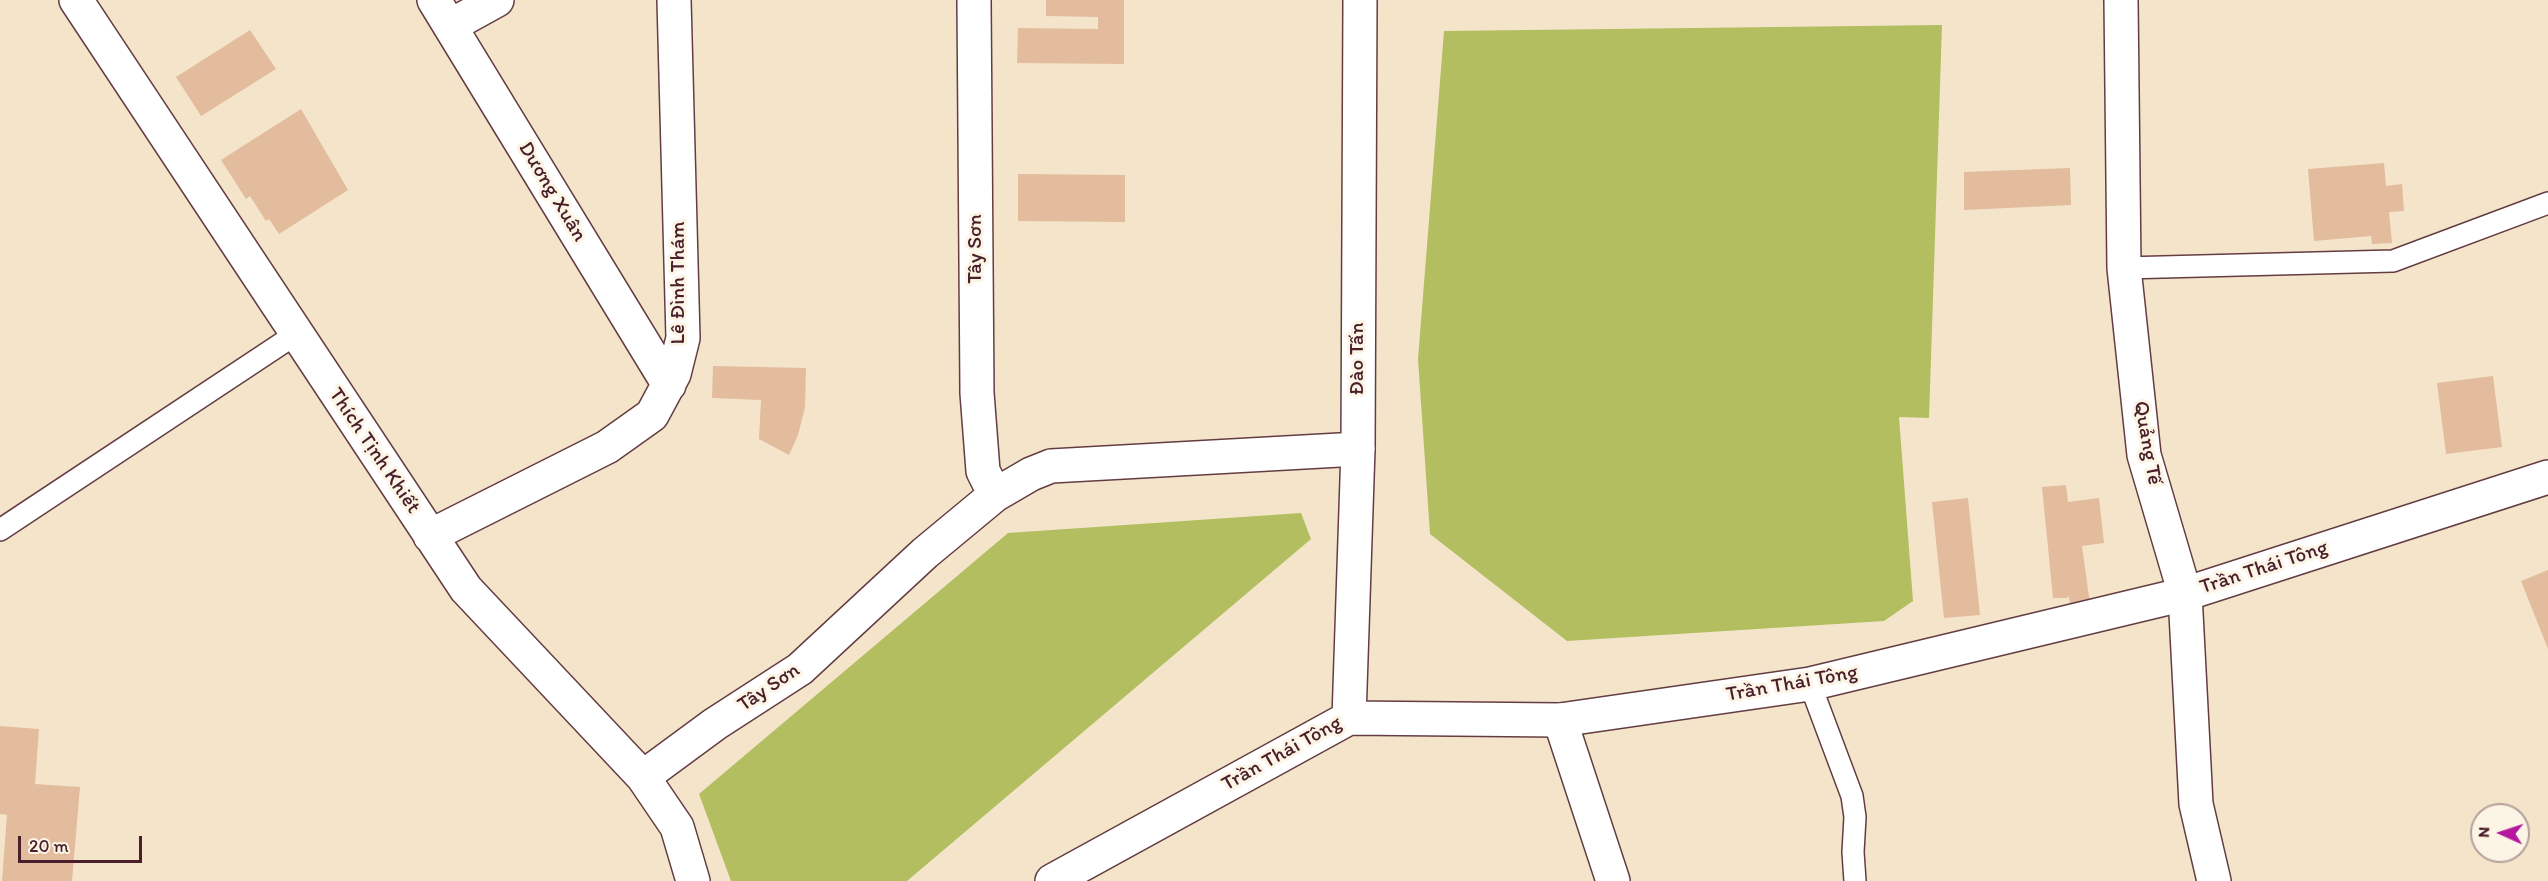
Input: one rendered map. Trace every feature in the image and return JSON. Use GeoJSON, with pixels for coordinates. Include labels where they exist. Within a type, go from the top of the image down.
{"type":"FeatureCollection","features":[{"type":"Feature","properties":{"kind":"street","name":"Thích Tịnh Khiết"},"geometry":{"type":"LineString","coordinates":[[76,0],[466,589],[644,777],[678,827],[693,881]]}},
{"type":"Feature","properties":{"kind":"street"},"geometry":{"type":"LineString","coordinates":[[442,13],[497,0]]}},
{"type":"Feature","properties":{"kind":"street","name":"Lê Đình Thám"},"geometry":{"type":"LineString","coordinates":[[430,536],[607,447],[652,415],[669,385],[683,338],[674,0]]}},
{"type":"Feature","properties":{"kind":"street","name":"Tây Sơn"},"geometry":{"type":"LineString","coordinates":[[974,0],[977,393],[983,471],[994,495]]}},
{"type":"Feature","properties":{"kind":"street","name":"Đào Tấn"},"geometry":{"type":"LineString","coordinates":[[1349,717],[1358,449],[1359,0]]}},
{"type":"Feature","properties":{"kind":"street","name":"Quảng Tế"},"geometry":{"type":"LineString","coordinates":[[2121,0],[2124,268],[2144,455],[2185,594],[2196,804],[2214,881]]}},
{"type":"Feature","properties":{"kind":"street","name":"Dương Xuân"},"geometry":{"type":"LineString","coordinates":[[442,13],[669,385]]}},
{"type":"Feature","properties":{"kind":"street","name":"Tây Sơn"},"geometry":{"type":"LineString","coordinates":[[644,777],[715,724],[800,669],[925,553],[994,495],[1031,474],[1051,466],[1358,449]]}},
{"type":"Feature","properties":{"kind":"street","name":"Trần Thái Tông"},"geometry":{"type":"LineString","coordinates":[[1052,881],[1349,717],[1560,720],[1810,684],[2185,594],[2548,477]]}},
{"type":"Feature","properties":{"kind":"street"},"geometry":{"type":"LineString","coordinates":[[1560,720],[1613,881]]}},
{"type":"Feature","properties":{"kind":"lane"},"geometry":{"type":"LineString","coordinates":[[2124,268],[2393,261],[2548,203]]}},
{"type":"Feature","properties":{"kind":"lane"},"geometry":{"type":"LineString","coordinates":[[0,530],[296,334]]}},
{"type":"Feature","properties":{"kind":"lane"},"geometry":{"type":"LineString","coordinates":[[1810,684],[1852,796],[1855,817],[1853,852],[1856,881]]}},
{"type":"Feature","properties":{"kind":"green space"},"geometry":{"type":"Polygon","coordinates":[[[1942,25],[1929,418],[1899,417],[1913,601],[1884,621],[1567,641],[1430,534],[1418,359],[1444,31],[1942,25]]]}},
{"type":"Feature","properties":{"kind":"green space"},"geometry":{"type":"Polygon","coordinates":[[[1301,513],[1311,539],[907,881],[731,881],[699,794],[1008,533],[1301,513]]]}},
{"type":"Feature","properties":{"kind":"building"},"geometry":{"type":"Polygon","coordinates":[[[1046,0],[1124,0],[1124,64],[1017,63],[1018,28],[1098,29],[1098,17],[1046,16],[1046,0]]]}},
{"type":"Feature","properties":{"kind":"building"},"geometry":{"type":"Polygon","coordinates":[[[250,30],[276,69],[201,116],[176,77],[250,30]]]}},
{"type":"Feature","properties":{"kind":"building"},"geometry":{"type":"Polygon","coordinates":[[[301,109],[348,190],[279,234],[269,219],[266,221],[250,196],[246,199],[221,160],[301,109]]]}},
{"type":"Feature","properties":{"kind":"building"},"geometry":{"type":"Polygon","coordinates":[[[2384,163],[2386,186],[2402,184],[2404,211],[2389,212],[2392,243],[2372,244],[2371,236],[2314,241],[2308,169],[2384,163]]]}},
{"type":"Feature","properties":{"kind":"building"},"geometry":{"type":"Polygon","coordinates":[[[2070,168],[2071,205],[1964,210],[1964,172],[2070,168]]]}},
{"type":"Feature","properties":{"kind":"building"},"geometry":{"type":"Polygon","coordinates":[[[1018,174],[1125,175],[1125,222],[1018,221],[1018,174]]]}},
{"type":"Feature","properties":{"kind":"building"},"geometry":{"type":"Polygon","coordinates":[[[713,366],[806,368],[805,407],[798,435],[789,455],[759,439],[761,400],[712,398],[713,366]]]}},
{"type":"Feature","properties":{"kind":"building"},"geometry":{"type":"Polygon","coordinates":[[[2493,376],[2502,447],[2446,454],[2437,383],[2493,376]]]}},
{"type":"Feature","properties":{"kind":"building"},"geometry":{"type":"Polygon","coordinates":[[[2066,485],[2068,502],[2099,498],[2104,543],[2082,546],[2090,604],[2070,606],[2069,596],[2053,598],[2042,487],[2066,485]]]}},
{"type":"Feature","properties":{"kind":"building"},"geometry":{"type":"Polygon","coordinates":[[[1968,498],[1980,615],[1944,618],[1932,502],[1968,498]]]}},
{"type":"Feature","properties":{"kind":"building"},"geometry":{"type":"Polygon","coordinates":[[[2548,570],[2548,649],[2521,581],[2548,570]]]}},
{"type":"Feature","properties":{"kind":"building"},"geometry":{"type":"Polygon","coordinates":[[[0,726],[39,729],[35,784],[80,787],[72,881],[2,881],[7,815],[0,814],[0,726]]]}}]}
